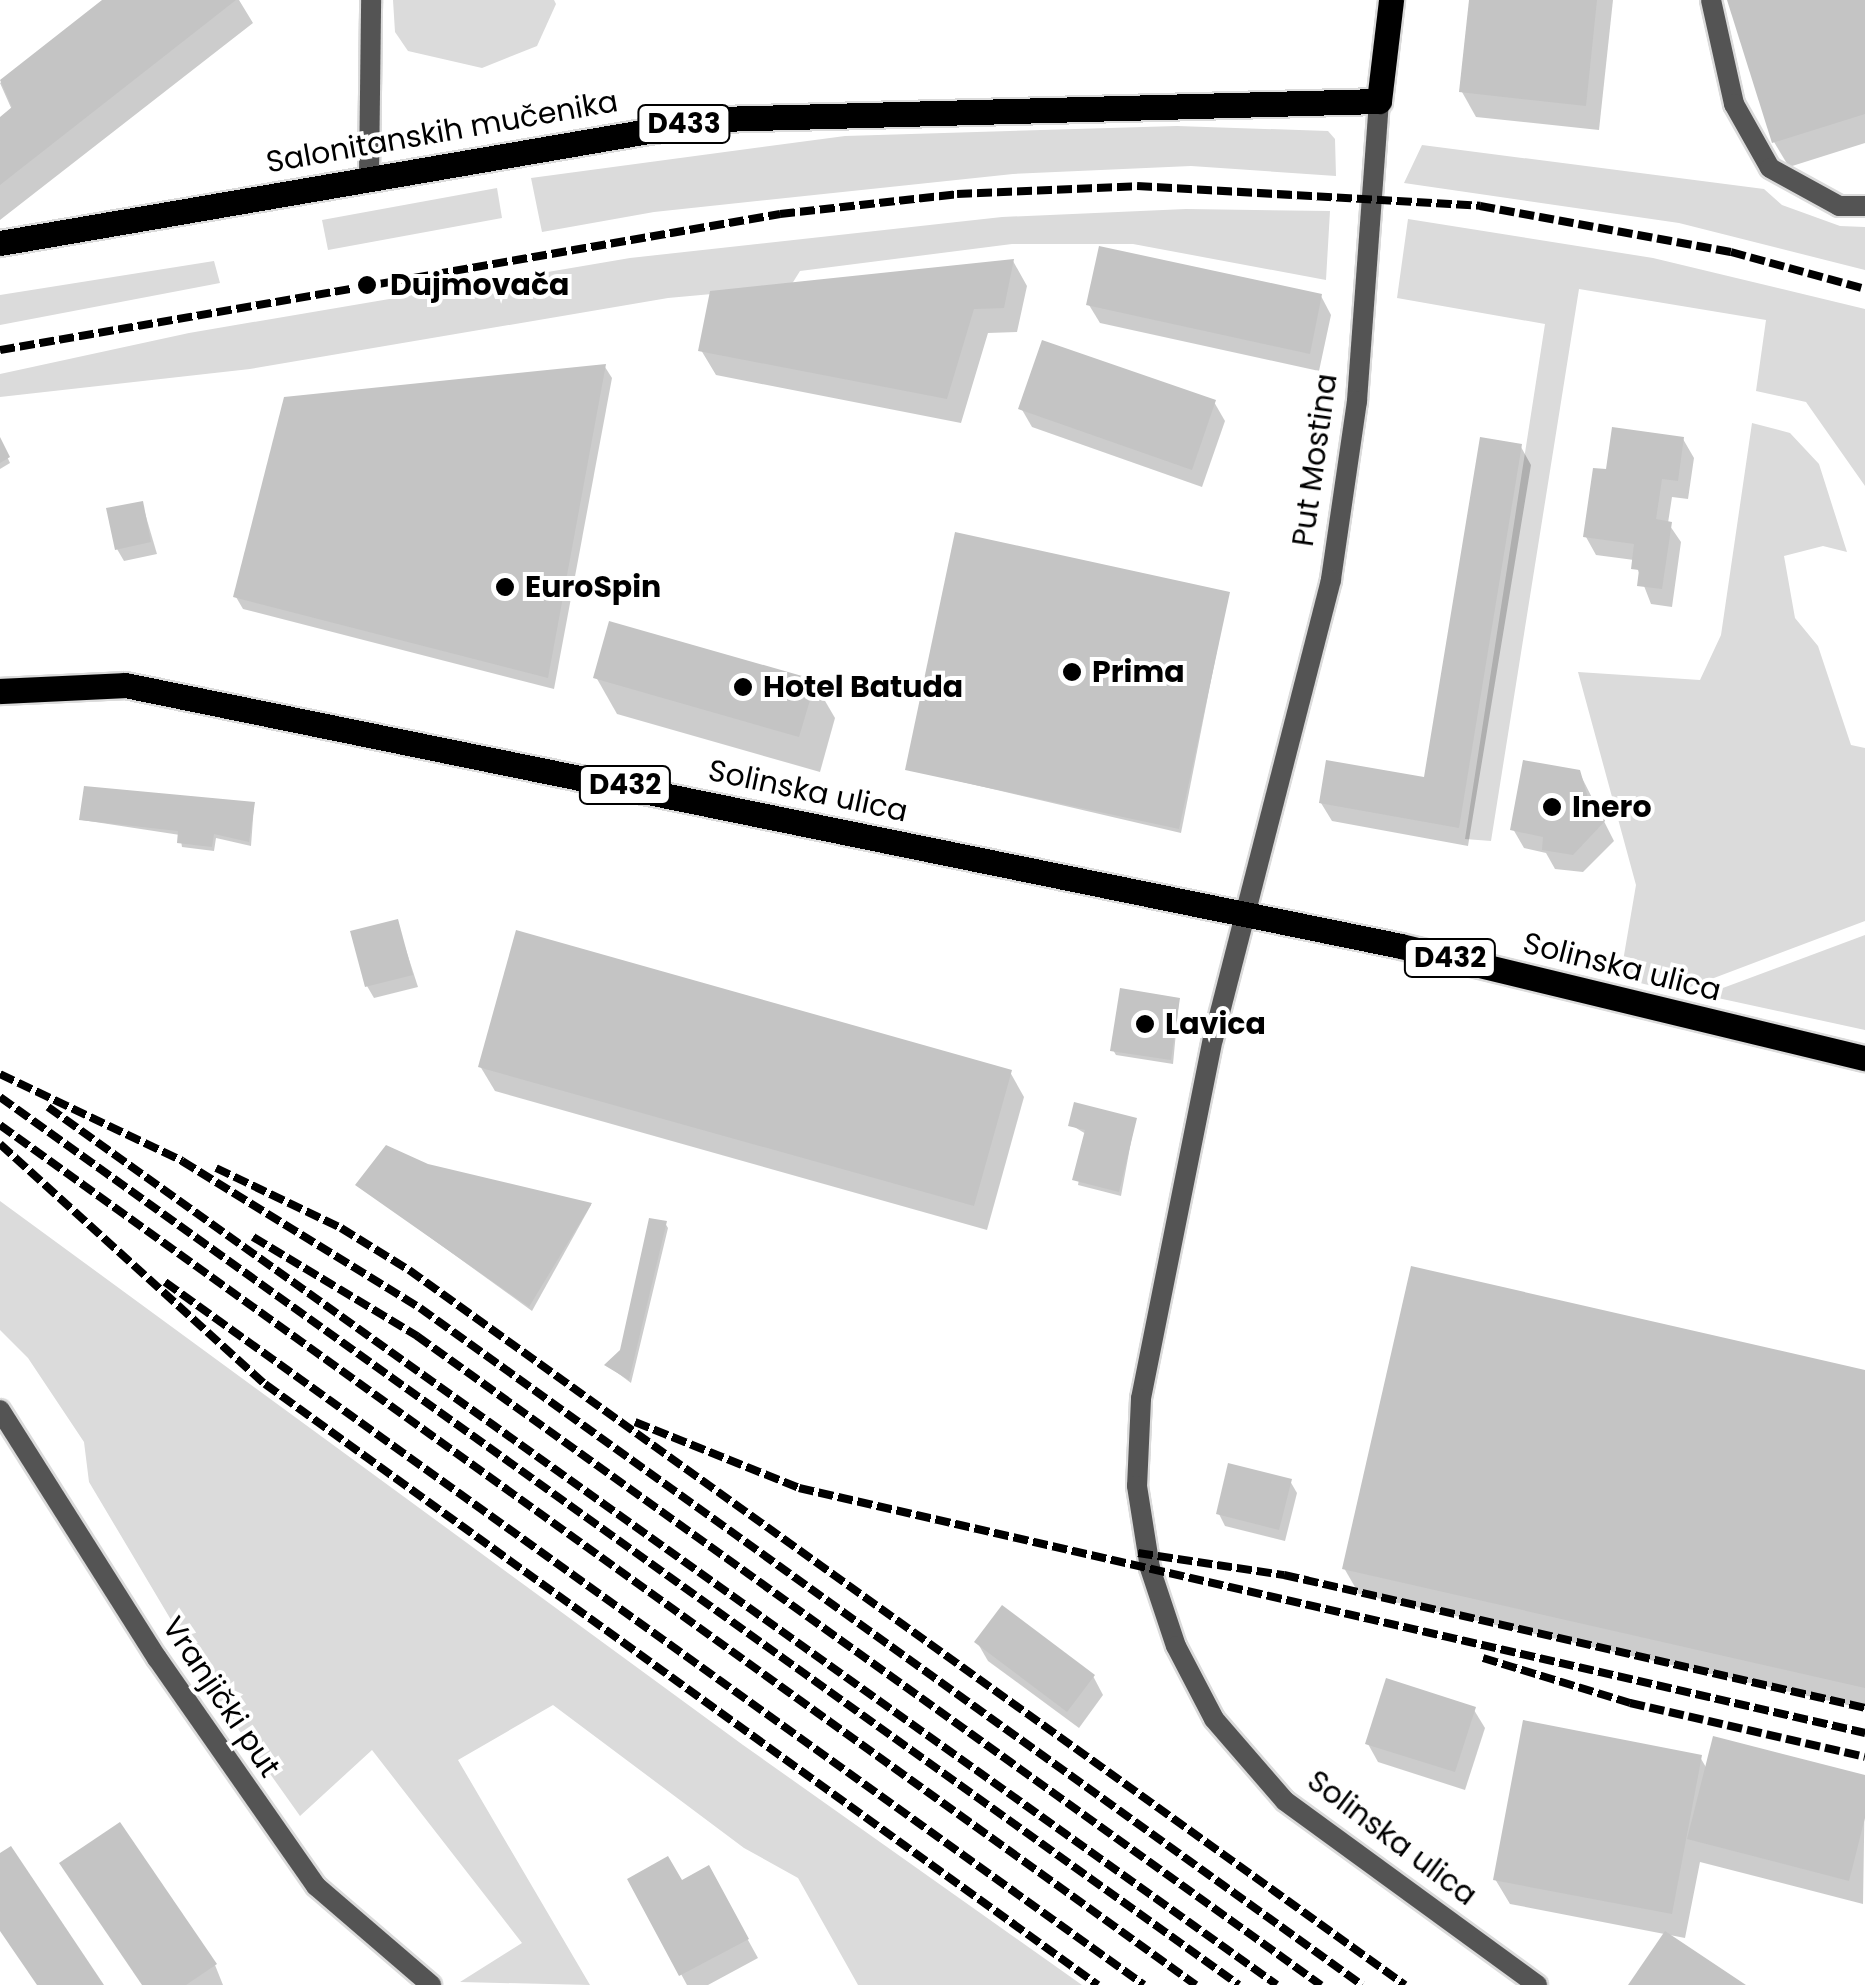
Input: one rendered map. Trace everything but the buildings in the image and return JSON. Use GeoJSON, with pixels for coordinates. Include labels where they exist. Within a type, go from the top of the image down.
{"type":"FeatureCollection","features":[{"type":"Feature","properties":{"kind":"main road","name":"Put Mostina"},"geometry":{"type":"LineString","coordinates":[[1378,101],[1391,0]]}},
{"type":"Feature","properties":{"kind":"main road","name":"Salonitanskih mučenika"},"geometry":{"type":"LineString","coordinates":[[0,243],[369,175],[718,119],[1378,101]]}},
{"type":"Feature","properties":{"kind":"main road","name":"Solinska ulica"},"geometry":{"type":"LineString","coordinates":[[0,691],[125,685],[1246,918],[1401,946],[1865,1058]]}},
{"type":"Feature","properties":{"kind":"street"},"geometry":{"type":"LineString","coordinates":[[369,175],[372,0]]}},
{"type":"Feature","properties":{"kind":"street"},"geometry":{"type":"LineString","coordinates":[[1711,0],[1734,104],[1770,168],[1839,206],[1865,206]]}},
{"type":"Feature","properties":{"kind":"street","name":"Put Mostina"},"geometry":{"type":"LineString","coordinates":[[1246,918],[1336,550],[1358,401],[1378,101]]}},
{"type":"Feature","properties":{"kind":"street","name":"Solinska ulica"},"geometry":{"type":"LineString","coordinates":[[1246,918],[1213,1038],[1141,1399],[1136,1486],[1150,1568],[1176,1646],[1214,1720],[1285,1802],[1537,1985]]}},
{"type":"Feature","properties":{"kind":"street","name":"Vranjički put"},"geometry":{"type":"LineString","coordinates":[[0,1410],[158,1658],[316,1886],[431,1985]]}},
{"type":"Feature","properties":{"kind":"shaded area"},"geometry":{"type":"Polygon","coordinates":[[[393,0],[554,0],[556,4],[537,46],[482,68],[408,51],[395,32],[393,0]]]}},
{"type":"Feature","properties":{"kind":"shaded area"},"geometry":{"type":"Polygon","coordinates":[[[1177,126],[1328,131],[1335,139],[1336,176],[1191,166],[1013,174],[654,212],[542,232],[531,178],[845,136],[1177,126]]]}},
{"type":"Feature","properties":{"kind":"shaded area"},"geometry":{"type":"Polygon","coordinates":[[[1422,145],[1764,189],[1782,205],[1840,226],[1865,227],[1865,270],[1679,223],[1404,183],[1422,145]]]}},
{"type":"Feature","properties":{"kind":"shaded area"},"geometry":{"type":"Polygon","coordinates":[[[497,188],[502,218],[328,250],[322,220],[497,188]]]}},
{"type":"Feature","properties":{"kind":"shaded area"},"geometry":{"type":"Polygon","coordinates":[[[1186,209],[1330,211],[1326,280],[1133,244],[1012,244],[800,271],[790,287],[668,298],[250,369],[0,397],[0,374],[189,333],[630,258],[1002,217],[1186,209]]]}},
{"type":"Feature","properties":{"kind":"shaded area"},"geometry":{"type":"Polygon","coordinates":[[[1408,219],[1653,258],[1865,309],[1865,486],[1806,402],[1756,391],[1766,320],[1579,289],[1491,841],[1465,839],[1545,324],[1397,298],[1408,219]]]}},
{"type":"Feature","properties":{"kind":"shaded area"},"geometry":{"type":"Polygon","coordinates":[[[214,261],[220,283],[0,325],[0,295],[214,261]]]}},
{"type":"Feature","properties":{"kind":"shaded area"},"geometry":{"type":"Polygon","coordinates":[[[1752,423],[1790,433],[1819,464],[1847,552],[1823,546],[1784,556],[1795,618],[1818,646],[1851,745],[1865,748],[1865,921],[1677,992],[1636,982],[1623,961],[1636,885],[1578,672],[1700,680],[1721,635],[1752,423]]]}},
{"type":"Feature","properties":{"kind":"shaded area"},"geometry":{"type":"Polygon","coordinates":[[[1865,935],[1865,1030],[1704,995],[1865,935]]]}},
{"type":"Feature","properties":{"kind":"shaded area"},"geometry":{"type":"Polygon","coordinates":[[[0,1201],[743,1745],[1082,1985],[858,1985],[798,1878],[744,1848],[553,1705],[458,1760],[590,1985],[460,1982],[522,1943],[372,1750],[300,1816],[224,1709],[89,1482],[84,1442],[28,1358],[0,1330],[0,1201]]]}},
{"type":"Feature","properties":{"kind":"railway"},"geometry":{"type":"LineString","coordinates":[[0,350],[780,214],[957,194],[1137,186],[1480,206],[1731,252],[1865,289]]}},
{"type":"Feature","properties":{"kind":"railway"},"geometry":{"type":"LineString","coordinates":[[0,1074],[182,1161],[420,1308],[1362,1985]]}},
{"type":"Feature","properties":{"kind":"railway"},"geometry":{"type":"LineString","coordinates":[[0,1097],[1239,1985]]}},
{"type":"Feature","properties":{"kind":"railway"},"geometry":{"type":"LineString","coordinates":[[48,1107],[1277,1985]]}},
{"type":"Feature","properties":{"kind":"railway"},"geometry":{"type":"LineString","coordinates":[[0,1125],[1196,1985]]}},
{"type":"Feature","properties":{"kind":"railway"},"geometry":{"type":"LineString","coordinates":[[0,1144],[265,1384],[1098,1985]]}},
{"type":"Feature","properties":{"kind":"railway"},"geometry":{"type":"LineString","coordinates":[[216,1168],[341,1228],[409,1270],[1405,1985]]}},
{"type":"Feature","properties":{"kind":"railway"},"geometry":{"type":"LineString","coordinates":[[253,1237],[417,1336],[1321,1985]]}},
{"type":"Feature","properties":{"kind":"railway"},"geometry":{"type":"LineString","coordinates":[[165,1282],[1144,1985]]}},
{"type":"Feature","properties":{"kind":"railway"},"geometry":{"type":"LineString","coordinates":[[635,1422],[799,1488],[1865,1733]]}},
{"type":"Feature","properties":{"kind":"railway"},"geometry":{"type":"LineString","coordinates":[[1138,1553],[1284,1575],[1865,1708]]}},
{"type":"Feature","properties":{"kind":"railway"},"geometry":{"type":"LineString","coordinates":[[1483,1658],[1630,1703],[1865,1757]]}},
{"type":"Feature","properties":{"kind":"place","name":"Dujmovača"},"geometry":{"type":"Point","coordinates":[367,285]}},
{"type":"Feature","properties":{"kind":"place","name":"EuroSpin"},"geometry":{"type":"Point","coordinates":[505,587]}},
{"type":"Feature","properties":{"kind":"place","name":"Prima"},"geometry":{"type":"Point","coordinates":[1072,672]}},
{"type":"Feature","properties":{"kind":"place","name":"Hotel Batuda"},"geometry":{"type":"Point","coordinates":[743,687]}},
{"type":"Feature","properties":{"kind":"place","name":"Inero"},"geometry":{"type":"Point","coordinates":[1552,807]}},
{"type":"Feature","properties":{"kind":"place","name":"Lavica"},"geometry":{"type":"Point","coordinates":[1145,1024]}}]}
